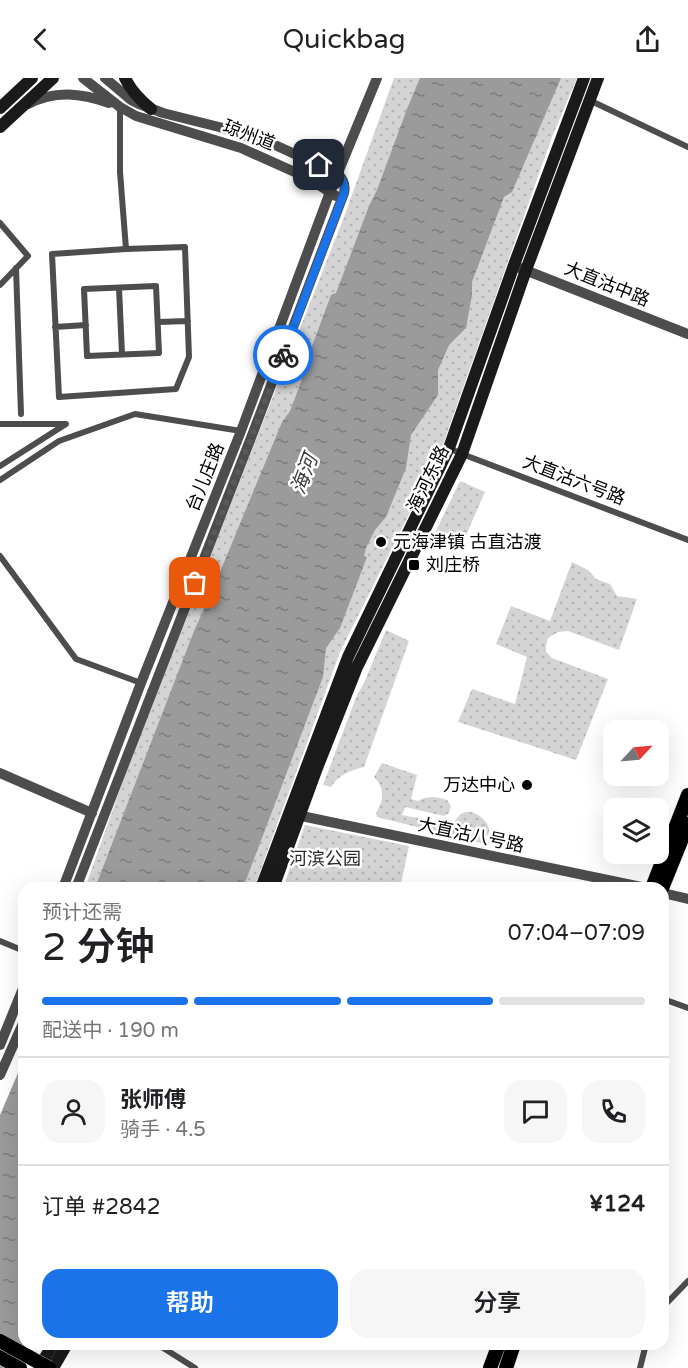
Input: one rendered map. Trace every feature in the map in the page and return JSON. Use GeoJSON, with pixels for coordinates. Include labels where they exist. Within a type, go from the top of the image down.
{"type":"FeatureCollection","features":[{"type":"Feature","properties":{"kind":"main road"},"geometry":{"type":"LineString","coordinates":[[0,108],[32,78]]}},
{"type":"Feature","properties":{"kind":"main road"},"geometry":{"type":"LineString","coordinates":[[0,127],[53,78]]}},
{"type":"Feature","properties":{"kind":"main road"},"geometry":{"type":"LineString","coordinates":[[125,78],[138,98],[151,109]]}},
{"type":"Feature","properties":{"kind":"main road","name":"海河东路"},"geometry":{"type":"LineString","coordinates":[[264,882],[357,667],[462,454],[521,265],[584,78]]}},
{"type":"Feature","properties":{"kind":"main road","name":"海河东路"},"geometry":{"type":"LineString","coordinates":[[275,882],[294,814],[348,657],[449,448],[598,78]]}},
{"type":"Feature","properties":{"kind":"main road"},"geometry":{"type":"LineString","coordinates":[[654,882],[688,795]]}},
{"type":"Feature","properties":{"kind":"main road"},"geometry":{"type":"LineString","coordinates":[[664,882],[688,824]]}},
{"type":"Feature","properties":{"kind":"main road"},"geometry":{"type":"LineString","coordinates":[[0,1341],[51,1368],[63,1350]]}},
{"type":"Feature","properties":{"kind":"main road"},"geometry":{"type":"LineString","coordinates":[[39,1368],[50,1350]]}},
{"type":"Feature","properties":{"kind":"main road"},"geometry":{"type":"LineString","coordinates":[[490,1368],[497,1350]]}},
{"type":"Feature","properties":{"kind":"main road"},"geometry":{"type":"LineString","coordinates":[[506,1368],[512,1350]]}},
{"type":"Feature","properties":{"kind":"main road"},"geometry":{"type":"LineString","coordinates":[[0,1357],[20,1368]]}},
{"type":"Feature","properties":{"kind":"street","name":"琼州道"},"geometry":{"type":"LineString","coordinates":[[83,78],[120,107],[146,119],[241,148],[308,178],[341,201]]}},
{"type":"Feature","properties":{"kind":"street","name":"琼州道"},"geometry":{"type":"LineString","coordinates":[[105,78],[131,100],[151,109],[219,127],[275,146],[338,174]]}},
{"type":"Feature","properties":{"kind":"street","name":"台儿庄路"},"geometry":{"type":"LineString","coordinates":[[65,882],[241,431],[330,192],[377,78]]}},
{"type":"Feature","properties":{"kind":"street"},"geometry":{"type":"LineString","coordinates":[[22,106],[40,98],[66,94],[90,96],[120,107],[120,172],[126,249]]}},
{"type":"Feature","properties":{"kind":"street"},"geometry":{"type":"LineString","coordinates":[[589,100],[688,147]]}},
{"type":"Feature","properties":{"kind":"street"},"geometry":{"type":"LineString","coordinates":[[338,174],[345,187],[341,201]]}},
{"type":"Feature","properties":{"kind":"street","name":"台儿庄路"},"geometry":{"type":"LineString","coordinates":[[78,882],[341,201]]}},
{"type":"Feature","properties":{"kind":"street"},"geometry":{"type":"LineString","coordinates":[[0,223],[28,256],[0,285]]}},
{"type":"Feature","properties":{"kind":"street"},"geometry":{"type":"LineString","coordinates":[[185,247],[188,321],[189,357],[176,389],[59,397],[52,254],[185,247]]}},
{"type":"Feature","properties":{"kind":"street","name":"大直沽中路"},"geometry":{"type":"LineString","coordinates":[[521,265],[688,326]]}},
{"type":"Feature","properties":{"kind":"street","name":"大直沽中路"},"geometry":{"type":"LineString","coordinates":[[521,265],[688,334]]}},
{"type":"Feature","properties":{"kind":"street"},"geometry":{"type":"LineString","coordinates":[[16,268],[21,414]]}},
{"type":"Feature","properties":{"kind":"street"},"geometry":{"type":"LineString","coordinates":[[156,286],[159,352],[87,356],[84,289],[119,288],[156,286]]}},
{"type":"Feature","properties":{"kind":"street"},"geometry":{"type":"LineString","coordinates":[[119,288],[122,354]]}},
{"type":"Feature","properties":{"kind":"street"},"geometry":{"type":"LineString","coordinates":[[158,322],[188,321]]}},
{"type":"Feature","properties":{"kind":"street"},"geometry":{"type":"LineString","coordinates":[[56,327],[86,325]]}},
{"type":"Feature","properties":{"kind":"street"},"geometry":{"type":"LineString","coordinates":[[0,480],[59,441],[135,414],[241,431]]}},
{"type":"Feature","properties":{"kind":"street"},"geometry":{"type":"LineString","coordinates":[[0,424],[66,424],[0,466]]}},
{"type":"Feature","properties":{"kind":"street","name":"大直沽六号路"},"geometry":{"type":"LineString","coordinates":[[449,448],[688,540]]}},
{"type":"Feature","properties":{"kind":"street"},"geometry":{"type":"LineString","coordinates":[[0,556],[76,658],[141,683]]}},
{"type":"Feature","properties":{"kind":"street"},"geometry":{"type":"LineString","coordinates":[[0,773],[92,813]]}},
{"type":"Feature","properties":{"kind":"street","name":"大直沽八号路"},"geometry":{"type":"LineString","coordinates":[[294,814],[617,882]]}},
{"type":"Feature","properties":{"kind":"street"},"geometry":{"type":"LineString","coordinates":[[669,894],[688,899]]}},
{"type":"Feature","properties":{"kind":"street"},"geometry":{"type":"LineString","coordinates":[[0,941],[18,948]]}},
{"type":"Feature","properties":{"kind":"street"},"geometry":{"type":"LineString","coordinates":[[0,1045],[18,1001]]}},
{"type":"Feature","properties":{"kind":"street"},"geometry":{"type":"LineString","coordinates":[[669,1001],[688,1008]]}},
{"type":"Feature","properties":{"kind":"street"},"geometry":{"type":"LineString","coordinates":[[0,1076],[18,1035]]}},
{"type":"Feature","properties":{"kind":"street"},"geometry":{"type":"LineString","coordinates":[[669,1300],[688,1281]]}},
{"type":"Feature","properties":{"kind":"street"},"geometry":{"type":"LineString","coordinates":[[166,1350],[195,1368]]}},
{"type":"Feature","properties":{"kind":"street"},"geometry":{"type":"LineString","coordinates":[[640,1368],[644,1350]]}},
{"type":"Feature","properties":{"kind":"green space"},"geometry":{"type":"Polygon","coordinates":[[[394,78],[577,78],[552,137],[441,450],[340,652],[256,882],[87,882],[139,736],[344,217],[394,78]]]}},
{"type":"Feature","properties":{"kind":"green space"},"geometry":{"type":"Polygon","coordinates":[[[460,481],[485,492],[460,549],[434,535],[460,481]]]}},
{"type":"Feature","properties":{"kind":"green space"},"geometry":{"type":"Polygon","coordinates":[[[572,562],[588,570],[596,579],[610,584],[617,596],[637,599],[619,650],[568,631],[558,632],[548,638],[546,652],[552,658],[608,679],[576,760],[458,722],[472,689],[515,704],[527,657],[496,644],[511,606],[550,621],[572,562]]]}},
{"type":"Feature","properties":{"kind":"green space"},"geometry":{"type":"Polygon","coordinates":[[[386,630],[409,641],[364,767],[345,774],[331,787],[323,785],[357,695],[386,630]]]}},
{"type":"Feature","properties":{"kind":"green space"},"geometry":{"type":"Polygon","coordinates":[[[382,763],[417,775],[411,799],[418,801],[436,797],[447,800],[451,806],[449,813],[444,816],[405,807],[402,815],[452,825],[461,814],[470,812],[485,821],[489,828],[487,836],[481,843],[377,817],[382,790],[374,777],[382,763]]]}},
{"type":"Feature","properties":{"kind":"green space","name":"河滨公园"},"geometry":{"type":"Polygon","coordinates":[[[305,825],[409,846],[401,882],[285,882],[305,825]]]}},
{"type":"Feature","properties":{"kind":"water","name":"海河"},"geometry":{"type":"Polygon","coordinates":[[[420,78],[561,78],[512,192],[504,197],[472,282],[466,328],[449,345],[438,370],[438,395],[411,435],[406,468],[386,517],[375,530],[366,548],[364,556],[367,557],[340,628],[326,648],[323,677],[245,882],[97,882],[194,631],[282,422],[290,411],[331,295],[336,293],[420,78]]]}},
{"type":"Feature","properties":{"kind":"water"},"geometry":{"type":"Polygon","coordinates":[[[18,1073],[18,1350],[23,1350],[13,1368],[0,1368],[0,1115],[18,1073]]]}},
{"type":"Feature","properties":{"kind":"way so far"},"geometry":{"type":"LineString","coordinates":[[195,583],[283,355]]}},
{"type":"Feature","properties":{"kind":"place","name":"元海津镇 古直沽渡"},"geometry":{"type":"Point","coordinates":[381,542]}},
{"type":"Feature","properties":{"kind":"place","name":"刘庄桥"},"geometry":{"type":"Point","coordinates":[414,565]}},
{"type":"Feature","properties":{"kind":"place","name":"万达中心"},"geometry":{"type":"Point","coordinates":[527,785]}},
{"type":"Feature","properties":{"kind":"route"},"geometry":{"type":"LineString","coordinates":[[283,355],[344,193],[345,187],[341,177],[319,165]]}}]}
